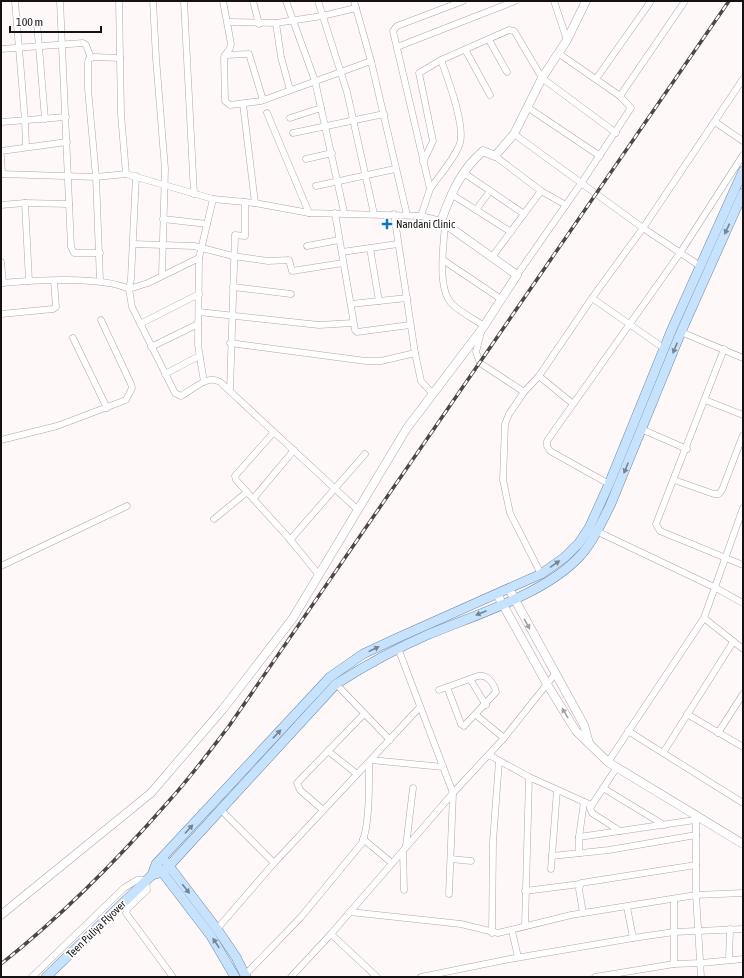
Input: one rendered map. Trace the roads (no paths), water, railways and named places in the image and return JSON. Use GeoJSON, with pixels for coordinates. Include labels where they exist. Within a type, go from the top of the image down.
{"type":"FeatureCollection","features":[{"type":"Feature","properties":{"kind":"main road"},"geometry":{"type":"LineString","coordinates":[[149,878],[159,861],[330,677],[363,654],[540,574],[565,557],[593,530],[626,440],[700,266],[743,171]]}},
{"type":"Feature","properties":{"kind":"main road"},"geometry":{"type":"LineString","coordinates":[[149,878],[166,869],[336,684],[398,648],[514,599],[538,586],[572,564],[581,555],[593,530],[615,493],[681,332],[743,194]]}},
{"type":"Feature","properties":{"kind":"main road"},"geometry":{"type":"LineString","coordinates":[[159,861],[217,929],[236,957],[245,976]]}},
{"type":"Feature","properties":{"kind":"main road"},"geometry":{"type":"LineString","coordinates":[[166,869],[211,936],[234,977]]}},
{"type":"Feature","properties":{"kind":"main road","name":"Teen Puliya Flyover"},"geometry":{"type":"LineString","coordinates":[[46,977],[149,878]]}},
{"type":"Feature","properties":{"kind":"street"},"geometry":{"type":"LineString","coordinates":[[15,1],[26,148]]}},
{"type":"Feature","properties":{"kind":"street"},"geometry":{"type":"LineString","coordinates":[[60,1],[61,44],[66,117],[67,176],[72,251],[77,253],[100,253]]}},
{"type":"Feature","properties":{"kind":"street"},"geometry":{"type":"LineString","coordinates":[[119,1],[120,58],[126,174]]}},
{"type":"Feature","properties":{"kind":"street"},"geometry":{"type":"LineString","coordinates":[[153,1],[165,184],[162,275]]}},
{"type":"Feature","properties":{"kind":"street"},"geometry":{"type":"LineString","coordinates":[[184,1],[194,194]]}},
{"type":"Feature","properties":{"kind":"street"},"geometry":{"type":"LineString","coordinates":[[222,1],[228,22],[231,44],[225,55],[225,101],[230,105],[263,100],[371,61]]}},
{"type":"Feature","properties":{"kind":"street"},"geometry":{"type":"LineString","coordinates":[[253,1],[259,24]]}},
{"type":"Feature","properties":{"kind":"street"},"geometry":{"type":"LineString","coordinates":[[286,1],[315,81],[344,212]]}},
{"type":"Feature","properties":{"kind":"street"},"geometry":{"type":"LineString","coordinates":[[318,1],[341,71],[354,120],[374,214]]}},
{"type":"Feature","properties":{"kind":"street"},"geometry":{"type":"LineString","coordinates":[[354,1],[371,61],[395,169],[407,215]]}},
{"type":"Feature","properties":{"kind":"street"},"geometry":{"type":"LineString","coordinates":[[430,190],[392,31],[394,28],[463,1]]}},
{"type":"Feature","properties":{"kind":"street"},"geometry":{"type":"LineString","coordinates":[[396,47],[515,1]]}},
{"type":"Feature","properties":{"kind":"street"},"geometry":{"type":"LineString","coordinates":[[554,1],[567,40]]}},
{"type":"Feature","properties":{"kind":"street"},"geometry":{"type":"LineString","coordinates":[[495,156],[514,134],[540,75],[567,40],[586,1]]}},
{"type":"Feature","properties":{"kind":"street"},"geometry":{"type":"LineString","coordinates":[[596,80],[651,1]]}},
{"type":"Feature","properties":{"kind":"street"},"geometry":{"type":"LineString","coordinates":[[620,96],[682,2]]}},
{"type":"Feature","properties":{"kind":"street"},"geometry":{"type":"LineString","coordinates":[[228,22],[259,24],[276,23],[322,16],[356,8]]}},
{"type":"Feature","properties":{"kind":"street"},"geometry":{"type":"LineString","coordinates":[[36,23],[45,118]]}},
{"type":"Feature","properties":{"kind":"street"},"geometry":{"type":"LineString","coordinates":[[276,23],[281,57],[290,90]]}},
{"type":"Feature","properties":{"kind":"street"},"geometry":{"type":"LineString","coordinates":[[423,162],[433,141],[432,130],[419,74],[421,71],[441,60],[466,51],[509,30],[514,31],[540,75],[616,133]]}},
{"type":"Feature","properties":{"kind":"street"},"geometry":{"type":"LineString","coordinates":[[489,40],[506,72]]}},
{"type":"Feature","properties":{"kind":"street"},"geometry":{"type":"LineString","coordinates":[[1,48],[85,43],[91,58]]}},
{"type":"Feature","properties":{"kind":"street"},"geometry":{"type":"LineString","coordinates":[[466,51],[490,95]]}},
{"type":"Feature","properties":{"kind":"street"},"geometry":{"type":"LineString","coordinates":[[1,915],[151,793],[223,709],[293,618],[407,428],[467,349],[616,133],[631,108],[620,96],[558,53]]}},
{"type":"Feature","properties":{"kind":"street"},"geometry":{"type":"LineString","coordinates":[[225,55],[246,54],[251,57],[263,100]]}},
{"type":"Feature","properties":{"kind":"street"},"geometry":{"type":"LineString","coordinates":[[91,58],[120,58]]}},
{"type":"Feature","properties":{"kind":"street"},"geometry":{"type":"LineString","coordinates":[[91,58],[88,62],[88,89],[96,177],[100,282]]}},
{"type":"Feature","properties":{"kind":"street"},"geometry":{"type":"LineString","coordinates":[[423,216],[430,190],[456,151],[461,140],[455,101],[441,60]]}},
{"type":"Feature","properties":{"kind":"street"},"geometry":{"type":"LineString","coordinates":[[540,574],[510,513],[504,480],[505,424],[524,392],[538,376],[643,228],[743,79]]}},
{"type":"Feature","properties":{"kind":"street"},"geometry":{"type":"LineString","coordinates":[[243,104],[255,203]]}},
{"type":"Feature","properties":{"kind":"street"},"geometry":{"type":"LineString","coordinates":[[527,107],[600,156]]}},
{"type":"Feature","properties":{"kind":"street"},"geometry":{"type":"LineString","coordinates":[[290,118],[321,108]]}},
{"type":"Feature","properties":{"kind":"street"},"geometry":{"type":"LineString","coordinates":[[268,113],[309,213]]}},
{"type":"Feature","properties":{"kind":"street"},"geometry":{"type":"LineString","coordinates":[[293,133],[384,114]]}},
{"type":"Feature","properties":{"kind":"street"},"geometry":{"type":"LineString","coordinates":[[1,122],[66,117]]}},
{"type":"Feature","properties":{"kind":"street"},"geometry":{"type":"LineString","coordinates":[[714,122],[743,141]]}},
{"type":"Feature","properties":{"kind":"street"},"geometry":{"type":"LineString","coordinates":[[514,134],[582,182],[643,228],[700,266]]}},
{"type":"Feature","properties":{"kind":"street"},"geometry":{"type":"LineString","coordinates":[[1,150],[67,142]]}},
{"type":"Feature","properties":{"kind":"street"},"geometry":{"type":"LineString","coordinates":[[482,327],[452,304],[446,295],[444,285],[442,222],[454,186],[483,151],[495,156],[541,191],[566,205]]}},
{"type":"Feature","properties":{"kind":"street"},"geometry":{"type":"LineString","coordinates":[[306,159],[332,153]]}},
{"type":"Feature","properties":{"kind":"street"},"geometry":{"type":"LineString","coordinates":[[609,484],[550,451],[546,446],[547,441],[680,253],[743,155]]}},
{"type":"Feature","properties":{"kind":"street"},"geometry":{"type":"LineString","coordinates":[[1,156],[1,174],[96,177],[126,174],[213,199],[255,203],[309,213],[344,212],[423,216],[442,222],[517,275]]}},
{"type":"Feature","properties":{"kind":"street"},"geometry":{"type":"LineString","coordinates":[[316,186],[338,180],[395,169]]}},
{"type":"Feature","properties":{"kind":"street"},"geometry":{"type":"LineString","coordinates":[[464,173],[524,214]]}},
{"type":"Feature","properties":{"kind":"street"},"geometry":{"type":"LineString","coordinates":[[136,176],[131,279],[128,289],[130,301],[151,347],[178,396],[181,396],[204,382],[216,379],[230,390],[358,510]]}},
{"type":"Feature","properties":{"kind":"street"},"geometry":{"type":"LineString","coordinates":[[476,210],[490,191]]}},
{"type":"Feature","properties":{"kind":"street"},"geometry":{"type":"LineString","coordinates":[[492,257],[541,191]]}},
{"type":"Feature","properties":{"kind":"street"},"geometry":{"type":"LineString","coordinates":[[451,194],[510,232]]}},
{"type":"Feature","properties":{"kind":"street"},"geometry":{"type":"LineString","coordinates":[[204,382],[198,356],[199,258],[200,248],[213,199]]}},
{"type":"Feature","properties":{"kind":"street"},"geometry":{"type":"LineString","coordinates":[[230,390],[233,256],[235,235],[245,236],[245,202]]}},
{"type":"Feature","properties":{"kind":"street"},"geometry":{"type":"LineString","coordinates":[[1,205],[24,203],[69,204]]}},
{"type":"Feature","properties":{"kind":"street"},"geometry":{"type":"LineString","coordinates":[[24,203],[29,281]]}},
{"type":"Feature","properties":{"kind":"street"},"geometry":{"type":"LineString","coordinates":[[335,213],[355,330],[358,332],[410,325]]}},
{"type":"Feature","properties":{"kind":"street"},"geometry":{"type":"LineString","coordinates":[[394,214],[415,354],[423,384],[433,394]]}},
{"type":"Feature","properties":{"kind":"street"},"geometry":{"type":"LineString","coordinates":[[163,219],[207,224]]}},
{"type":"Feature","properties":{"kind":"street"},"geometry":{"type":"LineString","coordinates":[[307,246],[339,240]]}},
{"type":"Feature","properties":{"kind":"street"},"geometry":{"type":"LineString","coordinates":[[133,244],[194,246],[233,256],[268,261],[289,260],[292,271],[343,263]]}},
{"type":"Feature","properties":{"kind":"street"},"geometry":{"type":"LineString","coordinates":[[342,252],[398,244]]}},
{"type":"Feature","properties":{"kind":"street"},"geometry":{"type":"LineString","coordinates":[[370,248],[379,301]]}},
{"type":"Feature","properties":{"kind":"street"},"geometry":{"type":"LineString","coordinates":[[1,262],[2,283],[29,281],[100,282],[120,285],[128,289],[148,283],[199,258]]}},
{"type":"Feature","properties":{"kind":"street"},"geometry":{"type":"LineString","coordinates":[[443,260],[501,299]]}},
{"type":"Feature","properties":{"kind":"street"},"geometry":{"type":"LineString","coordinates":[[1,314],[53,310],[56,307],[54,282]]}},
{"type":"Feature","properties":{"kind":"street"},"geometry":{"type":"LineString","coordinates":[[233,287],[291,294]]}},
{"type":"Feature","properties":{"kind":"street"},"geometry":{"type":"LineString","coordinates":[[140,324],[199,294]]}},
{"type":"Feature","properties":{"kind":"street"},"geometry":{"type":"LineString","coordinates":[[351,304],[407,298]]}},
{"type":"Feature","properties":{"kind":"street"},"geometry":{"type":"LineString","coordinates":[[592,298],[665,349]]}},
{"type":"Feature","properties":{"kind":"street"},"geometry":{"type":"LineString","coordinates":[[199,312],[319,324],[353,323]]}},
{"type":"Feature","properties":{"kind":"street"},"geometry":{"type":"LineString","coordinates":[[1,440],[57,426],[126,400],[132,388],[101,320]]}},
{"type":"Feature","properties":{"kind":"street"},"geometry":{"type":"LineString","coordinates":[[151,347],[198,324]]}},
{"type":"Feature","properties":{"kind":"street"},"geometry":{"type":"LineString","coordinates":[[482,327],[476,352],[480,364],[524,392]]}},
{"type":"Feature","properties":{"kind":"street"},"geometry":{"type":"LineString","coordinates":[[681,332],[743,358]]}},
{"type":"Feature","properties":{"kind":"street"},"geometry":{"type":"LineString","coordinates":[[73,338],[107,408]]}},
{"type":"Feature","properties":{"kind":"street"},"geometry":{"type":"LineString","coordinates":[[230,342],[366,362],[381,361],[415,354]]}},
{"type":"Feature","properties":{"kind":"street"},"geometry":{"type":"LineString","coordinates":[[724,349],[674,480],[657,520],[657,527],[660,531],[743,565]]}},
{"type":"Feature","properties":{"kind":"street"},"geometry":{"type":"LineString","coordinates":[[165,374],[198,356]]}},
{"type":"Feature","properties":{"kind":"street"},"geometry":{"type":"LineString","coordinates":[[538,376],[573,404]]}},
{"type":"Feature","properties":{"kind":"street"},"geometry":{"type":"LineString","coordinates":[[705,400],[743,415]]}},
{"type":"Feature","properties":{"kind":"street"},"geometry":{"type":"LineString","coordinates":[[641,429],[686,449]]}},
{"type":"Feature","properties":{"kind":"street"},"geometry":{"type":"LineString","coordinates":[[274,432],[235,476],[236,480],[319,575]]}},
{"type":"Feature","properties":{"kind":"street"},"geometry":{"type":"LineString","coordinates":[[674,480],[714,494],[719,494],[722,490],[743,434]]}},
{"type":"Feature","properties":{"kind":"street"},"geometry":{"type":"LineString","coordinates":[[253,499],[294,450]]}},
{"type":"Feature","properties":{"kind":"street"},"geometry":{"type":"LineString","coordinates":[[290,540],[334,487],[365,454]]}},
{"type":"Feature","properties":{"kind":"street"},"geometry":{"type":"LineString","coordinates":[[214,520],[247,492]]}},
{"type":"Feature","properties":{"kind":"street"},"geometry":{"type":"LineString","coordinates":[[1,566],[127,506]]}},
{"type":"Feature","properties":{"kind":"street"},"geometry":{"type":"LineString","coordinates":[[608,762],[704,618],[743,508]]}},
{"type":"Feature","properties":{"kind":"street"},"geometry":{"type":"LineString","coordinates":[[593,530],[743,603]]}},
{"type":"Feature","properties":{"kind":"street"},"geometry":{"type":"LineString","coordinates":[[509,589],[584,725],[589,744]]}},
{"type":"Feature","properties":{"kind":"street"},"geometry":{"type":"LineString","coordinates":[[497,594],[547,684],[576,731],[608,762],[695,817],[743,844]]}},
{"type":"Feature","properties":{"kind":"street"},"geometry":{"type":"LineString","coordinates":[[704,618],[743,649]]}},
{"type":"Feature","properties":{"kind":"street"},"geometry":{"type":"LineString","coordinates":[[662,754],[733,642]]}},
{"type":"Feature","properties":{"kind":"street"},"geometry":{"type":"LineString","coordinates":[[398,648],[453,793],[449,894]]}},
{"type":"Feature","properties":{"kind":"street"},"geometry":{"type":"LineString","coordinates":[[291,977],[331,934],[453,793],[504,738],[555,674]]}},
{"type":"Feature","properties":{"kind":"street"},"geometry":{"type":"LineString","coordinates":[[439,690],[447,687],[470,679],[484,676],[495,687],[495,694],[466,726],[462,725],[447,687]]}},
{"type":"Feature","properties":{"kind":"street"},"geometry":{"type":"LineString","coordinates":[[470,679],[486,705]]}},
{"type":"Feature","properties":{"kind":"street"},"geometry":{"type":"LineString","coordinates":[[336,684],[390,740]]}},
{"type":"Feature","properties":{"kind":"street"},"geometry":{"type":"LineString","coordinates":[[718,733],[742,698]]}},
{"type":"Feature","properties":{"kind":"street"},"geometry":{"type":"LineString","coordinates":[[217,929],[274,863],[420,707]]}},
{"type":"Feature","properties":{"kind":"street"},"geometry":{"type":"LineString","coordinates":[[323,810],[297,785],[364,714]]}},
{"type":"Feature","properties":{"kind":"street"},"geometry":{"type":"LineString","coordinates":[[688,714],[743,747]]}},
{"type":"Feature","properties":{"kind":"street"},"geometry":{"type":"LineString","coordinates":[[476,715],[504,738]]}},
{"type":"Feature","properties":{"kind":"street"},"geometry":{"type":"LineString","coordinates":[[628,731],[743,804]]}},
{"type":"Feature","properties":{"kind":"street"},"geometry":{"type":"LineString","coordinates":[[328,751],[357,774]]}},
{"type":"Feature","properties":{"kind":"street"},"geometry":{"type":"LineString","coordinates":[[489,755],[529,777],[591,805]]}},
{"type":"Feature","properties":{"kind":"street"},"geometry":{"type":"LineString","coordinates":[[370,761],[443,767]]}},
{"type":"Feature","properties":{"kind":"street"},"geometry":{"type":"LineString","coordinates":[[245,976],[301,917],[363,839],[368,799],[370,761]]}},
{"type":"Feature","properties":{"kind":"street"},"geometry":{"type":"LineString","coordinates":[[492,933],[493,841],[500,761]]}},
{"type":"Feature","properties":{"kind":"street"},"geometry":{"type":"LineString","coordinates":[[618,767],[591,805],[592,813],[620,831]]}},
{"type":"Feature","properties":{"kind":"street"},"geometry":{"type":"LineString","coordinates":[[524,926],[529,777]]}},
{"type":"Feature","properties":{"kind":"street"},"geometry":{"type":"LineString","coordinates":[[404,890],[405,849],[413,788]]}},
{"type":"Feature","properties":{"kind":"street"},"geometry":{"type":"LineString","coordinates":[[603,788],[664,825]]}},
{"type":"Feature","properties":{"kind":"street"},"geometry":{"type":"LineString","coordinates":[[552,869],[557,790]]}},
{"type":"Feature","properties":{"kind":"street"},"geometry":{"type":"LineString","coordinates":[[579,854],[579,837],[584,802]]}},
{"type":"Feature","properties":{"kind":"street"},"geometry":{"type":"LineString","coordinates":[[221,810],[274,863]]}},
{"type":"Feature","properties":{"kind":"street"},"geometry":{"type":"LineString","coordinates":[[579,837],[664,825],[695,817]]}},
{"type":"Feature","properties":{"kind":"street"},"geometry":{"type":"LineString","coordinates":[[695,817],[696,895],[702,977]]}},
{"type":"Feature","properties":{"kind":"street"},"geometry":{"type":"LineString","coordinates":[[552,856],[609,850],[696,836]]}},
{"type":"Feature","properties":{"kind":"street"},"geometry":{"type":"LineString","coordinates":[[363,839],[392,863]]}},
{"type":"Feature","properties":{"kind":"street"},"geometry":{"type":"LineString","coordinates":[[451,859],[472,861]]}},
{"type":"Feature","properties":{"kind":"street"},"geometry":{"type":"LineString","coordinates":[[525,892],[696,865]]}},
{"type":"Feature","properties":{"kind":"street"},"geometry":{"type":"LineString","coordinates":[[32,977],[124,888],[137,880],[149,878],[147,890],[128,908],[126,913],[173,977]]}},
{"type":"Feature","properties":{"kind":"street"},"geometry":{"type":"LineString","coordinates":[[580,884],[579,889],[583,913]]}},
{"type":"Feature","properties":{"kind":"street"},"geometry":{"type":"LineString","coordinates":[[350,912],[461,924],[492,933],[512,931],[524,926],[583,913],[674,900],[696,895],[743,893]]}},
{"type":"Feature","properties":{"kind":"street"},"geometry":{"type":"LineString","coordinates":[[674,900],[674,964]]}},
{"type":"Feature","properties":{"kind":"street"},"geometry":{"type":"LineString","coordinates":[[627,907],[633,938]]}},
{"type":"Feature","properties":{"kind":"street"},"geometry":{"type":"LineString","coordinates":[[729,960],[730,929]]}},
{"type":"Feature","properties":{"kind":"street"},"geometry":{"type":"LineString","coordinates":[[421,977],[518,957],[633,938],[674,932],[743,929]]}},
{"type":"Feature","properties":{"kind":"street"},"geometry":{"type":"LineString","coordinates":[[512,931],[518,957]]}},
{"type":"Feature","properties":{"kind":"street"},"geometry":{"type":"LineString","coordinates":[[331,934],[378,977]]}},
{"type":"Feature","properties":{"kind":"street"},"geometry":{"type":"LineString","coordinates":[[595,977],[674,964],[743,959]]}},
{"type":"Feature","properties":{"kind":"railway"},"geometry":{"type":"LineString","coordinates":[[1,964],[45,927],[88,887],[184,784],[229,726],[729,1]]}},
{"type":"Feature","properties":{"kind":"place","name":"Nandani Clinic"},"geometry":{"type":"Point","coordinates":[387,224]}}]}
